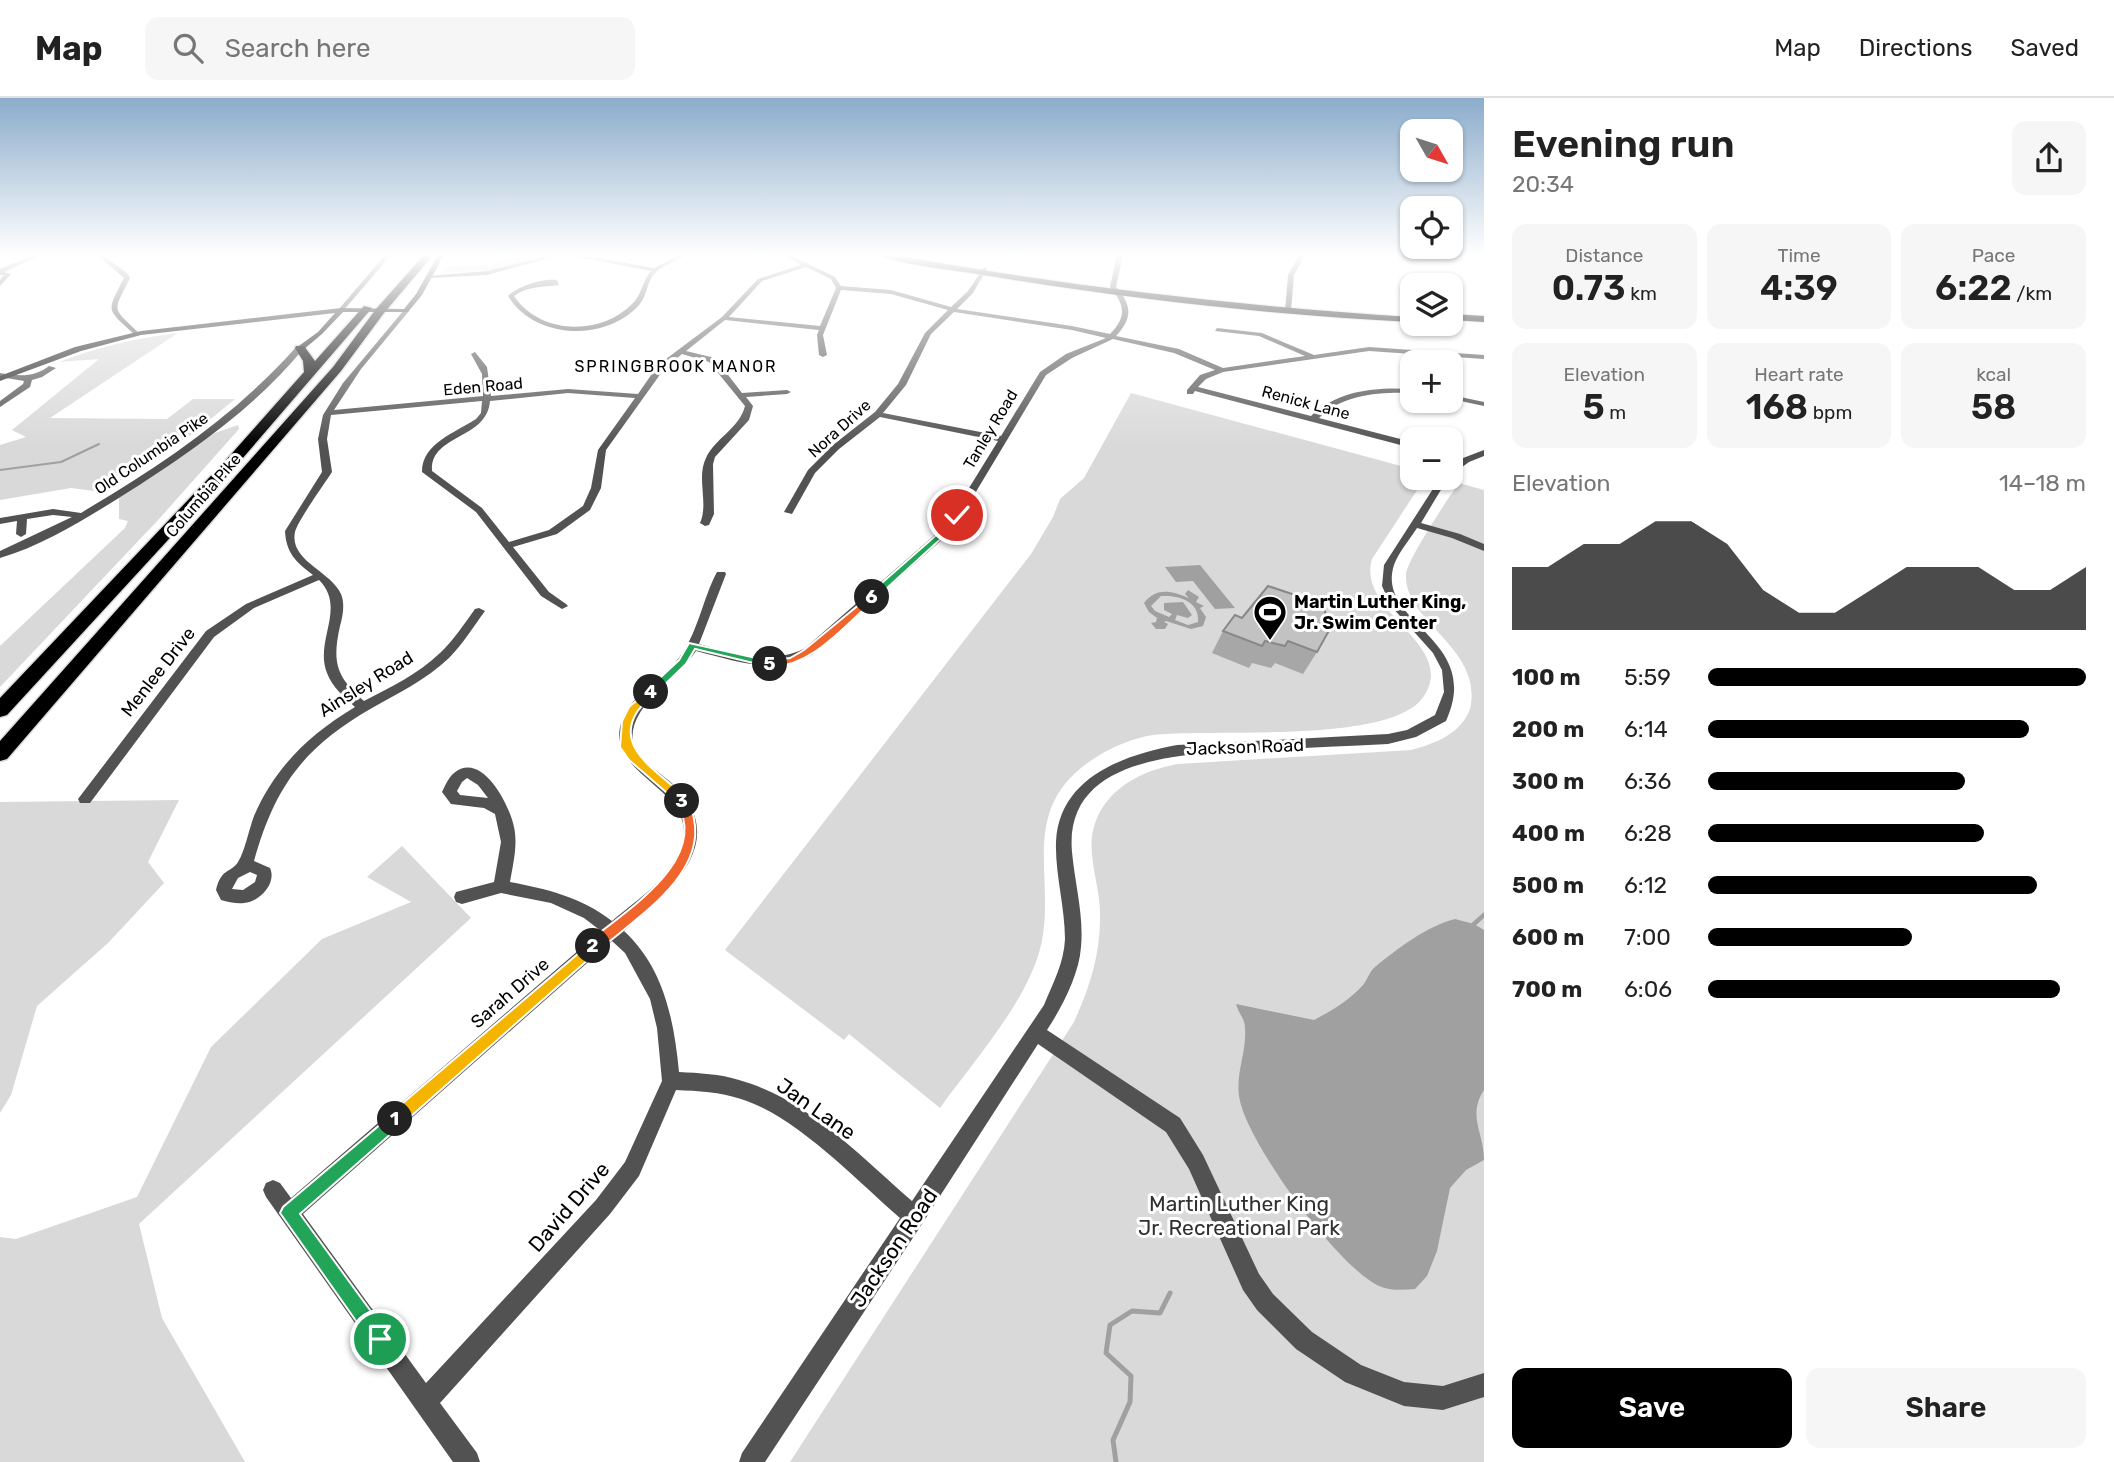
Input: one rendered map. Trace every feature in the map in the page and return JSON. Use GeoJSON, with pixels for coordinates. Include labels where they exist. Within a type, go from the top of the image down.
{"type":"FeatureCollection","features":[{"type":"Feature","properties":{"kind":"highway","name":"Columbia Pike"},"geometry":{"type":"LineString","coordinates":[[0,710],[230,463],[323,357],[361,319]]}},
{"type":"Feature","properties":{"kind":"highway","name":"Columbia Pike"},"geometry":{"type":"LineString","coordinates":[[0,754],[345,358],[367,319]]}},
{"type":"Feature","properties":{"kind":"highway"},"geometry":{"type":"LineString","coordinates":[[302,350],[323,357],[345,358]]}},
{"type":"Feature","properties":{"kind":"highway"},"geometry":{"type":"LineString","coordinates":[[302,350],[310,361],[310,372]]}},
{"type":"Feature","properties":{"kind":"main road"},"geometry":{"type":"LineString","coordinates":[[1463,320],[1484,321]]}},
{"type":"Feature","properties":{"kind":"street"},"geometry":{"type":"LineString","coordinates":[[121,319],[137,334]]}},
{"type":"Feature","properties":{"kind":"street"},"geometry":{"type":"LineString","coordinates":[[2,378],[78,349],[137,334],[277,319]]}},
{"type":"Feature","properties":{"kind":"street","name":"Old Columbia Pike"},"geometry":{"type":"LineString","coordinates":[[0,555],[44,538],[85,516],[219,426],[302,350],[332,319]]}},
{"type":"Feature","properties":{"kind":"street"},"geometry":{"type":"LineString","coordinates":[[363,707],[342,690],[332,676],[328,662],[338,613],[336,595],[330,584],[300,560],[289,542],[290,531],[327,472],[322,449],[323,430],[329,413],[400,319]]}},
{"type":"Feature","properties":{"kind":"street"},"geometry":{"type":"LineString","coordinates":[[535,319],[557,328],[592,328],[613,319]]}},
{"type":"Feature","properties":{"kind":"street"},"geometry":{"type":"LineString","coordinates":[[509,545],[553,531],[587,508],[596,488],[602,450],[639,396],[661,367],[723,319]]}},
{"type":"Feature","properties":{"kind":"street"},"geometry":{"type":"LineString","coordinates":[[730,319],[821,328]]}},
{"type":"Feature","properties":{"kind":"street"},"geometry":{"type":"LineString","coordinates":[[823,355],[819,343],[825,319]]}},
{"type":"Feature","properties":{"kind":"street","name":"Nora Drive"},"geometry":{"type":"LineString","coordinates":[[789,512],[811,472],[836,447],[878,414],[902,385],[928,333],[941,319]]}},
{"type":"Feature","properties":{"kind":"street"},"geometry":{"type":"LineString","coordinates":[[1018,319],[1055,324],[1176,351],[1222,370],[1368,349],[1484,357]]}},
{"type":"Feature","properties":{"kind":"street"},"geometry":{"type":"LineString","coordinates":[[1112,337],[1119,332],[1125,319]]}},
{"type":"Feature","properties":{"kind":"street"},"geometry":{"type":"LineString","coordinates":[[1217,330],[1260,334],[1311,356]]}},
{"type":"Feature","properties":{"kind":"street","name":"Tanley Road"},"geometry":{"type":"LineString","coordinates":[[692,646],[775,664],[808,652],[940,535],[957,515],[1043,374],[1069,356],[1112,337]]}},
{"type":"Feature","properties":{"kind":"street"},"geometry":{"type":"LineString","coordinates":[[681,352],[712,360],[742,395],[750,412],[711,456],[708,464],[709,514],[705,523]]}},
{"type":"Feature","properties":{"kind":"street"},"geometry":{"type":"LineString","coordinates":[[475,354],[487,374],[485,412],[481,420],[436,448],[428,456],[426,472],[479,509],[545,594],[562,606]]}},
{"type":"Feature","properties":{"kind":"street"},"geometry":{"type":"LineString","coordinates":[[2,378],[29,380],[52,368]]}},
{"type":"Feature","properties":{"kind":"street","name":"Renick Lane"},"geometry":{"type":"LineString","coordinates":[[1222,370],[1203,377],[1191,390],[1400,442]]}},
{"type":"Feature","properties":{"kind":"street"},"geometry":{"type":"LineString","coordinates":[[0,405],[27,385],[29,380]]}},
{"type":"Feature","properties":{"kind":"street","name":"Eden Road"},"geometry":{"type":"LineString","coordinates":[[329,413],[568,391],[639,396]]}},
{"type":"Feature","properties":{"kind":"street"},"geometry":{"type":"LineString","coordinates":[[1313,419],[1327,405],[1342,400],[1382,391],[1400,391]]}},
{"type":"Feature","properties":{"kind":"street"},"geometry":{"type":"LineString","coordinates":[[742,395],[787,392]]}},
{"type":"Feature","properties":{"kind":"street"},"geometry":{"type":"LineString","coordinates":[[1463,400],[1484,404]]}},
{"type":"Feature","properties":{"kind":"street"},"geometry":{"type":"LineString","coordinates":[[878,414],[1002,439]]}},
{"type":"Feature","properties":{"kind":"street"},"geometry":{"type":"LineString","coordinates":[[1463,462],[1484,453]]}},
{"type":"Feature","properties":{"kind":"street","name":"Jackson Road"},"geometry":{"type":"LineString","coordinates":[[751,1462],[1050,1010],[1072,957],[1074,936],[1064,839],[1071,810],[1095,778],[1142,755],[1177,750],[1388,739],[1411,734],[1441,719],[1454,691],[1452,678],[1444,659],[1427,637],[1398,608],[1389,591],[1386,575],[1389,565],[1436,490]]}},
{"type":"Feature","properties":{"kind":"street"},"geometry":{"type":"LineString","coordinates":[[0,521],[53,512],[85,516]]}},
{"type":"Feature","properties":{"kind":"street"},"geometry":{"type":"LineString","coordinates":[[22,516],[22,534]]}},
{"type":"Feature","properties":{"kind":"street"},"geometry":{"type":"LineString","coordinates":[[1414,524],[1456,536],[1484,548]]}},
{"type":"Feature","properties":{"kind":"street","name":"Sarah Drive"},"geometry":{"type":"LineString","coordinates":[[289,1213],[665,884],[688,852],[691,835],[686,807],[665,783],[633,758],[626,747],[625,733],[634,707],[668,678],[692,646],[721,574]]}},
{"type":"Feature","properties":{"kind":"street","name":"Menlee Drive"},"geometry":{"type":"LineString","coordinates":[[85,799],[210,634],[250,606],[320,576]]}},
{"type":"Feature","properties":{"kind":"street","name":"Ainsley Road"},"geometry":{"type":"LineString","coordinates":[[244,868],[256,823],[278,782],[294,760],[319,736],[418,676],[439,660],[479,611]]}},
{"type":"Feature","properties":{"kind":"street"},"geometry":{"type":"LineString","coordinates":[[500,887],[508,849],[508,827],[501,810]]}},
{"type":"Feature","properties":{"kind":"street","name":"David Drive"},"geometry":{"type":"LineString","coordinates":[[425,1402],[603,1207],[632,1168],[671,1081],[666,1028],[658,997],[631,948],[612,930],[590,913],[553,897],[500,887],[462,897]]}},
{"type":"Feature","properties":{"kind":"street"},"geometry":{"type":"LineString","coordinates":[[1036,1033],[1173,1125],[1189,1145],[1234,1251],[1253,1285],[1312,1347],[1362,1379],[1402,1395],[1430,1399],[1459,1396],[1484,1385]]}},
{"type":"Feature","properties":{"kind":"street","name":"Jan Lane"},"geometry":{"type":"LineString","coordinates":[[671,1081],[705,1082],[751,1092],[787,1112],[915,1217]]}},
{"type":"Feature","properties":{"kind":"street"},"geometry":{"type":"LineString","coordinates":[[273,1190],[468,1462]]}},
{"type":"Feature","properties":{"kind":"green space"},"geometry":{"type":"Polygon","coordinates":[[[178,333],[50,418],[167,419],[193,399],[235,399],[195,432],[102,492],[71,488],[0,500],[0,445],[26,437],[12,430],[99,359],[59,362],[117,344],[178,333]]]}},
{"type":"Feature","properties":{"kind":"green space"},"geometry":{"type":"Polygon","coordinates":[[[1131,393],[1400,466],[1400,490],[1417,490],[1372,559],[1371,578],[1378,596],[1428,660],[1431,677],[1424,696],[1406,711],[1377,722],[1299,731],[1153,735],[1131,740],[1111,749],[1070,778],[1054,802],[1046,827],[1045,909],[1042,938],[1034,967],[1004,1022],[940,1108],[849,1034],[844,1040],[725,950],[1031,554],[1053,517],[1060,499],[1084,478],[1131,393]]]}},
{"type":"Feature","properties":{"kind":"green space"},"geometry":{"type":"Polygon","coordinates":[[[238,425],[239,429],[159,519],[0,687],[0,646],[125,528],[128,521],[119,519],[119,498],[215,433],[238,425]]]}},
{"type":"Feature","properties":{"kind":"green space","name":"Martin Luther King Jr. Recreational Park"},"geometry":{"type":"Polygon","coordinates":[[[1463,484],[1484,490],[1484,1462],[790,1462],[1074,1022],[1093,972],[1098,946],[1100,911],[1092,836],[1097,819],[1116,792],[1144,774],[1178,764],[1411,750],[1446,737],[1466,718],[1470,709],[1471,688],[1466,669],[1417,607],[1409,592],[1406,575],[1420,543],[1454,490],[1463,490],[1463,484]]]}},
{"type":"Feature","properties":{"kind":"green space"},"geometry":{"type":"Polygon","coordinates":[[[179,800],[148,862],[164,883],[108,943],[37,1006],[11,1095],[0,1113],[0,802],[179,800]]]}},
{"type":"Feature","properties":{"kind":"green space"},"geometry":{"type":"Polygon","coordinates":[[[402,846],[471,918],[139,1224],[162,1318],[245,1462],[0,1462],[0,1237],[16,1239],[137,1197],[211,1047],[322,939],[411,902],[367,877],[402,846]]]}},
{"type":"Feature","properties":{"kind":"shaded area"},"geometry":{"type":"Polygon","coordinates":[[[1200,565],[1235,608],[1215,609],[1193,581],[1176,582],[1165,567],[1200,565]]]}},
{"type":"Feature","properties":{"kind":"shaded area"},"geometry":{"type":"Polygon","coordinates":[[[1188,590],[1199,597],[1196,602],[1204,606],[1200,608],[1206,617],[1203,626],[1191,629],[1166,621],[1164,622],[1168,624],[1165,629],[1156,629],[1151,623],[1156,622],[1157,618],[1149,612],[1144,603],[1154,594],[1170,592],[1189,598],[1185,594],[1188,590]],[[1161,596],[1151,606],[1155,611],[1169,617],[1172,614],[1164,610],[1164,603],[1183,602],[1192,615],[1188,618],[1177,615],[1175,620],[1188,625],[1198,622],[1198,615],[1192,604],[1181,598],[1161,596]]]}},
{"type":"Feature","properties":{"kind":"shaded area"},"geometry":{"type":"Polygon","coordinates":[[[1455,919],[1484,930],[1484,1090],[1479,1099],[1477,1116],[1484,1160],[1466,1170],[1450,1188],[1437,1251],[1427,1276],[1415,1289],[1388,1289],[1361,1274],[1319,1231],[1260,1146],[1240,1101],[1239,1083],[1245,1028],[1236,1004],[1314,1020],[1352,996],[1373,969],[1403,946],[1434,927],[1455,919]]]}},
{"type":"Feature","properties":{"kind":"building"},"geometry":{"type":"Polygon","coordinates":[[[1268,586],[1325,605],[1325,613],[1336,618],[1317,652],[1288,641],[1285,646],[1265,641],[1262,646],[1223,631],[1235,615],[1242,618],[1268,586]]]}},
{"type":"Feature","properties":{"kind":"waterway"},"geometry":{"type":"LineString","coordinates":[[0,470],[61,462],[99,444]]}},
{"type":"Feature","properties":{"kind":"waterway"},"geometry":{"type":"LineString","coordinates":[[1474,924],[1484,915]]}},
{"type":"Feature","properties":{"kind":"waterway"},"geometry":{"type":"LineString","coordinates":[[1116,1462],[1113,1440],[1130,1402],[1131,1376],[1106,1353],[1110,1325],[1132,1311],[1160,1313],[1170,1293]]}},
{"type":"Feature","properties":{"kind":"place","name":"Martin Luther King, Jr. Swim Center"},"geometry":{"type":"Point","coordinates":[1270,642]}},
{"type":"Feature","properties":{"kind":"district","name":"SPRINGBROOK MANOR"},"geometry":{"type":"Point","coordinates":[676,366]}},
{"type":"Feature","properties":{"kind":"route"},"geometry":{"type":"LineString","coordinates":[[380,1339],[289,1213],[665,884],[678,869],[688,852],[691,835],[686,807],[665,783],[633,758],[626,747],[627,721],[634,707],[668,678],[692,646],[775,664],[808,652],[927,549],[957,515]]}}]}
